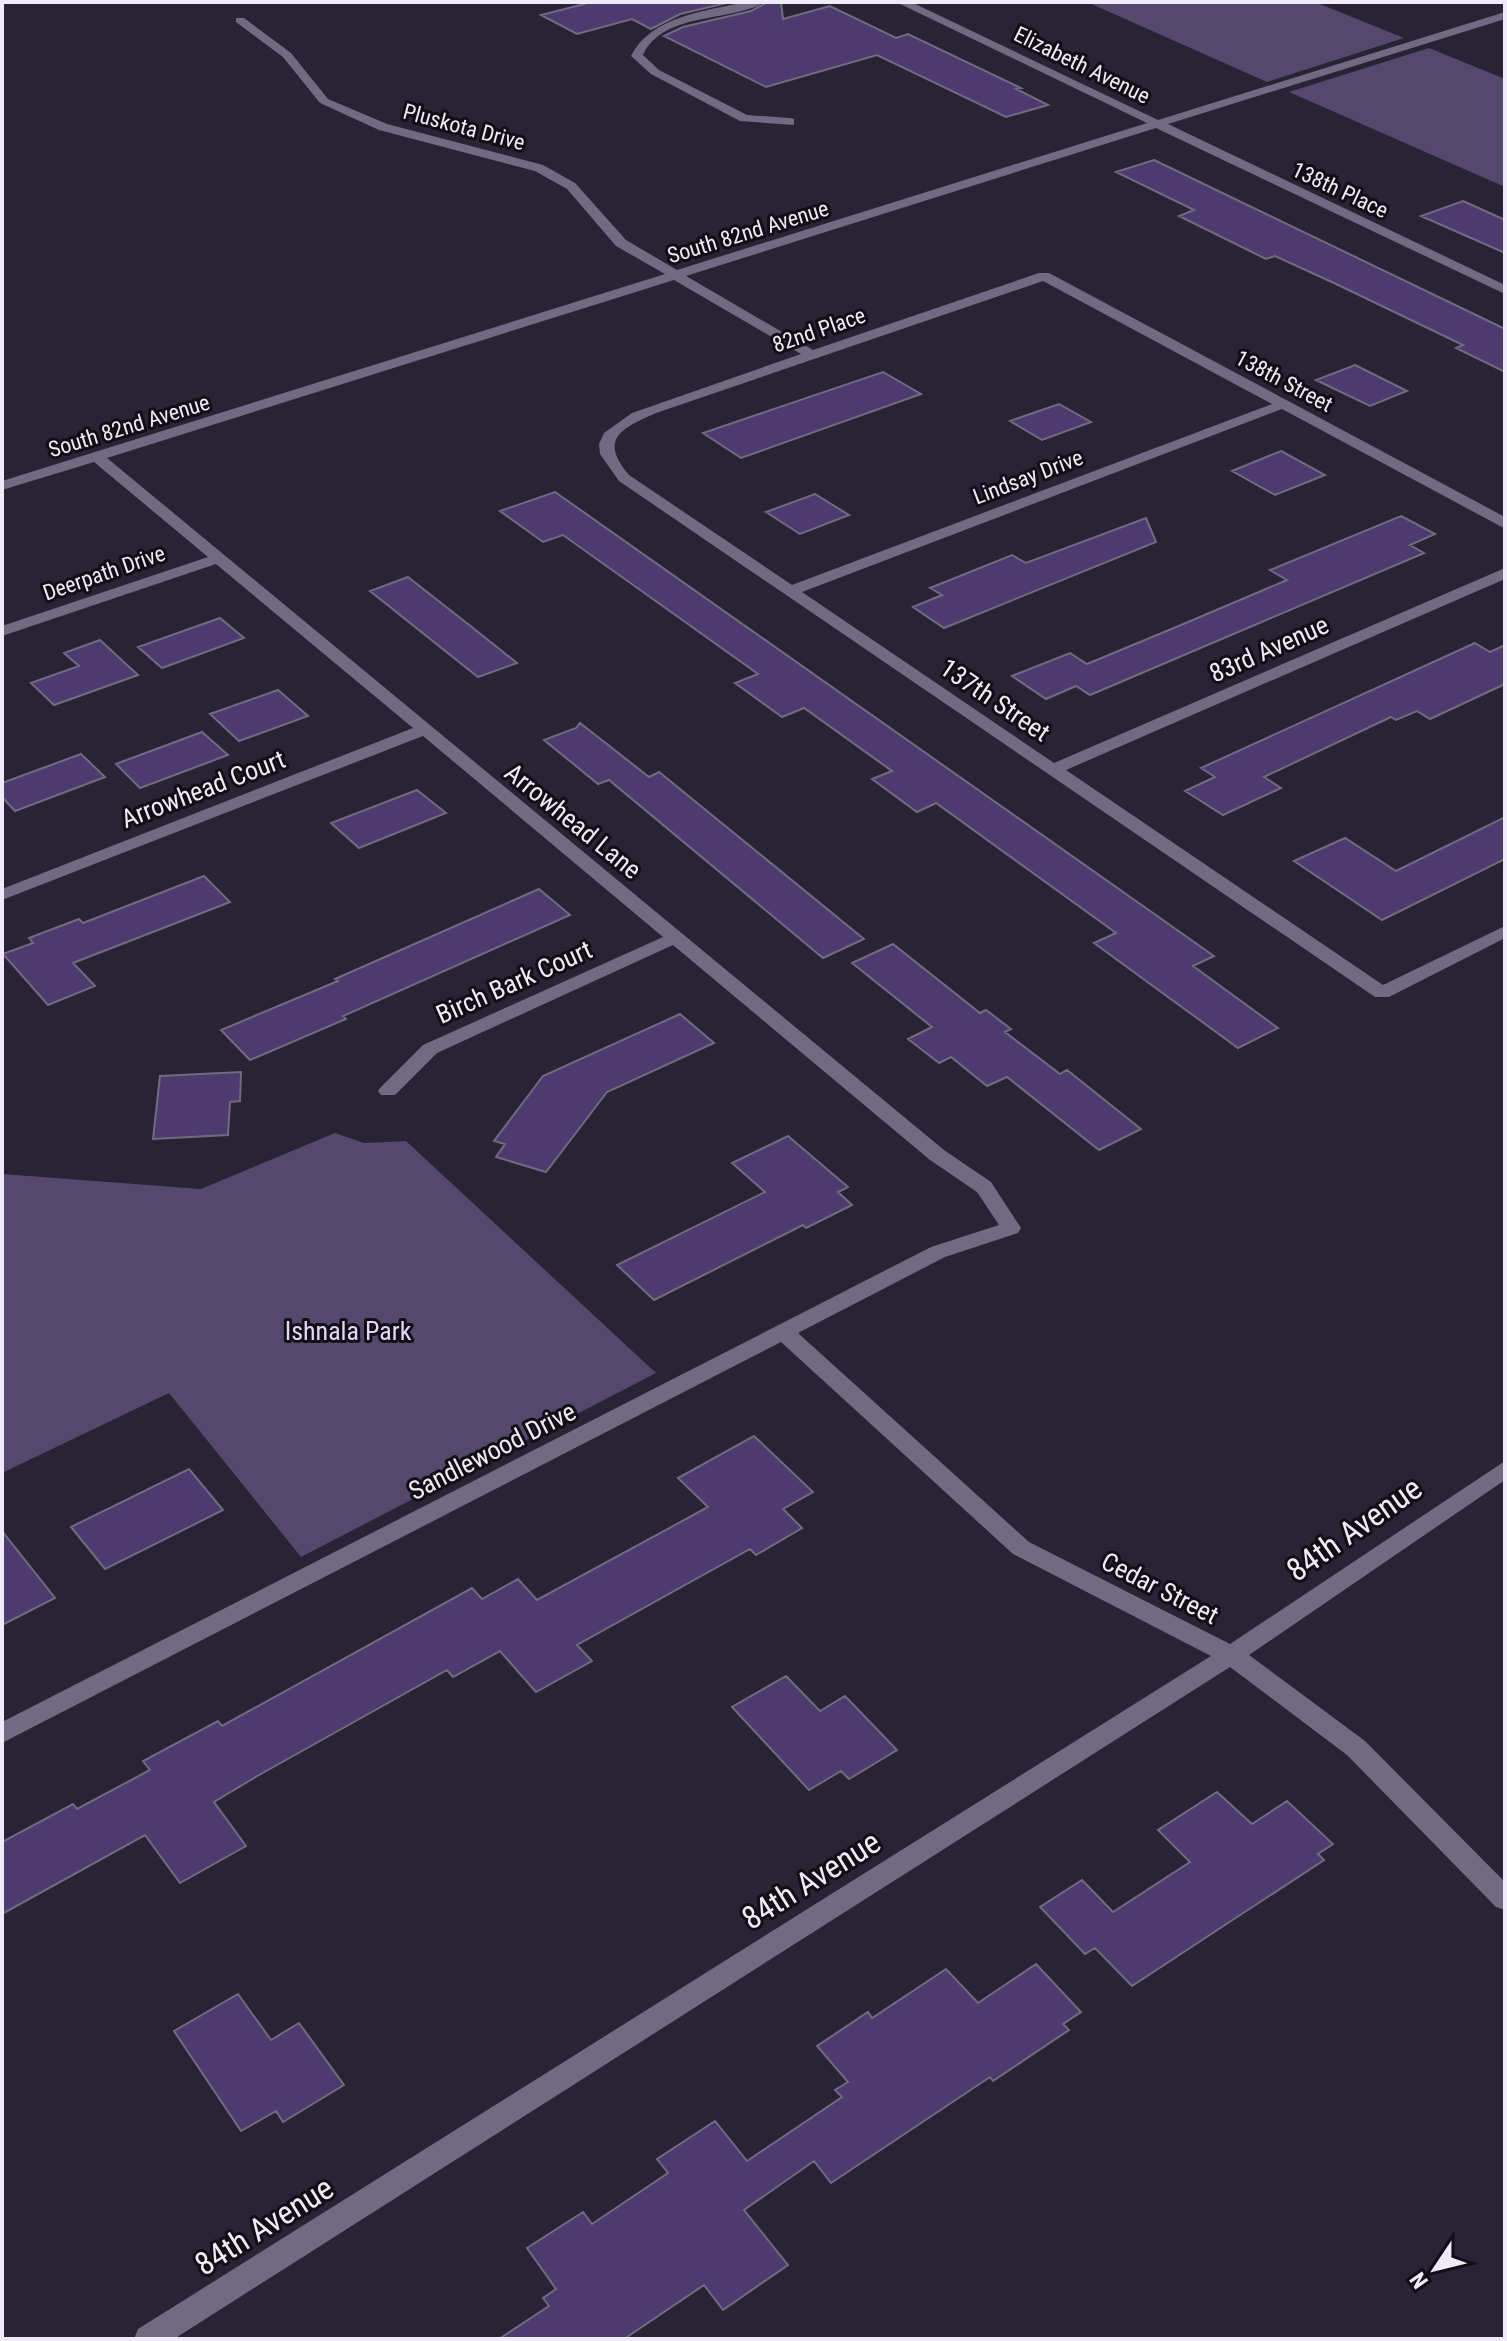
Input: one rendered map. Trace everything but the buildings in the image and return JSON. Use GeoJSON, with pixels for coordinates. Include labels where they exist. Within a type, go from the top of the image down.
{"type":"FeatureCollection","features":[{"type":"Feature","properties":{"kind":"street"},"geometry":{"type":"LineString","coordinates":[[759,2],[656,31],[641,43],[637,56],[655,72],[744,118],[790,122]]}},
{"type":"Feature","properties":{"kind":"street","name":"Elizabeth Avenue"},"geometry":{"type":"LineString","coordinates":[[902,2],[1158,125]]}},
{"type":"Feature","properties":{"kind":"street","name":"South 82nd Avenue"},"geometry":{"type":"LineString","coordinates":[[2,486],[1505,15]]}},
{"type":"Feature","properties":{"kind":"street","name":"Pluskota Drive"},"geometry":{"type":"LineString","coordinates":[[240,20],[287,55],[324,101],[383,127],[539,168],[571,186],[621,243],[813,356]]}},
{"type":"Feature","properties":{"kind":"street","name":"138th Place"},"geometry":{"type":"LineString","coordinates":[[1158,125],[1505,290]]}},
{"type":"Feature","properties":{"kind":"street","name":"82nd Place"},"geometry":{"type":"LineString","coordinates":[[611,432],[651,410],[1044,276]]}},
{"type":"Feature","properties":{"kind":"street","name":"138th Street"},"geometry":{"type":"LineString","coordinates":[[1044,276],[1505,523]]}},
{"type":"Feature","properties":{"kind":"street","name":"Lindsay Drive"},"geometry":{"type":"LineString","coordinates":[[790,591],[1281,405]]}},
{"type":"Feature","properties":{"kind":"street","name":"137th Street"},"geometry":{"type":"LineString","coordinates":[[611,432],[605,454],[624,478],[1382,993],[1505,931]]}},
{"type":"Feature","properties":{"kind":"street","name":"Arrowhead Lane"},"geometry":{"type":"LineString","coordinates":[[97,457],[937,1155],[984,1187],[1011,1228]]}},
{"type":"Feature","properties":{"kind":"street","name":"Deerpath Drive"},"geometry":{"type":"LineString","coordinates":[[2,631],[219,558]]}},
{"type":"Feature","properties":{"kind":"street","name":"83rd Avenue"},"geometry":{"type":"LineString","coordinates":[[1052,770],[1505,573]]}},
{"type":"Feature","properties":{"kind":"street","name":"Arrowhead Court"},"geometry":{"type":"LineString","coordinates":[[2,895],[424,730]]}},
{"type":"Feature","properties":{"kind":"street","name":"Birch Bark Court"},"geometry":{"type":"LineString","coordinates":[[388,1091],[430,1049],[675,938]]}},
{"type":"Feature","properties":{"kind":"street","name":"Sandlewood Drive"},"geometry":{"type":"LineString","coordinates":[[2,1733],[938,1252],[1011,1228]]}},
{"type":"Feature","properties":{"kind":"street","name":"Cedar Street"},"geometry":{"type":"LineString","coordinates":[[785,1333],[1021,1548],[1231,1655],[1356,1748],[1505,1899]]}},
{"type":"Feature","properties":{"kind":"street","name":"84th Avenue"},"geometry":{"type":"LineString","coordinates":[[148,2339],[1231,1655],[1505,1469]]}},
{"type":"Feature","properties":{"kind":"green space"},"geometry":{"type":"Polygon","coordinates":[[[1087,2],[1315,2],[1404,38],[1267,82],[1087,2]]]}},
{"type":"Feature","properties":{"kind":"green space"},"geometry":{"type":"Polygon","coordinates":[[[1429,48],[1505,79],[1505,187],[1289,92],[1429,48]]]}},
{"type":"Feature","properties":{"kind":"green space","name":"Ishnala Park"},"geometry":{"type":"Polygon","coordinates":[[[335,1133],[364,1143],[406,1141],[656,1373],[301,1557],[169,1393],[2,1473],[2,1174],[201,1189],[335,1133]]]}}]}
